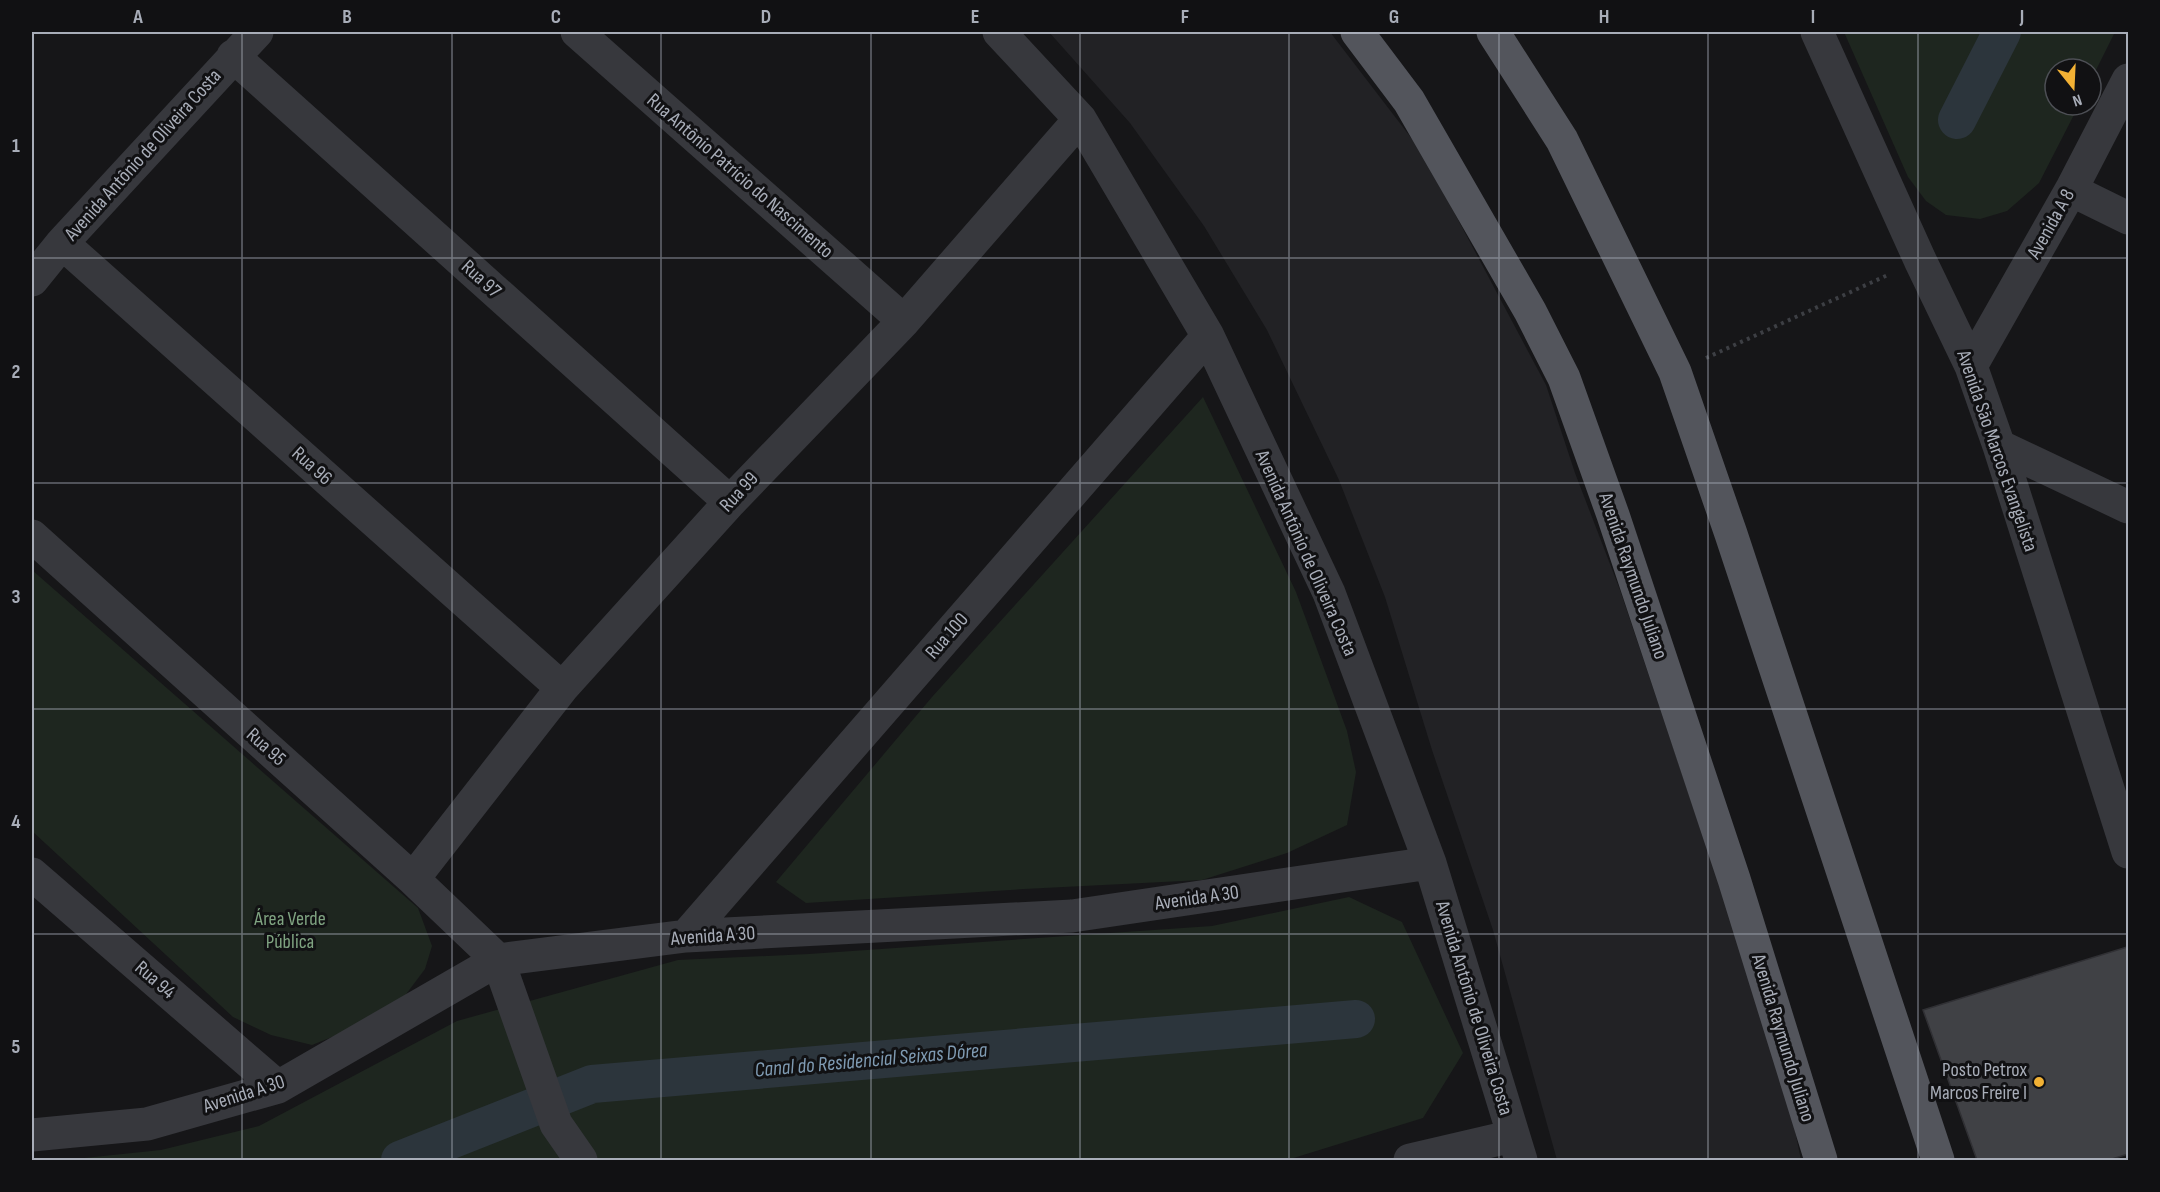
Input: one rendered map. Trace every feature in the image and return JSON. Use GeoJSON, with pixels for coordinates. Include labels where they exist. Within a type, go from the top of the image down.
{"type":"FeatureCollection","features":[{"type":"Feature","properties":{"kind":"main road","name":"Avenida Raymundo Juliano"},"geometry":{"type":"LineString","coordinates":[[1356,32],[1409,102],[1530,311],[1564,378],[1613,515],[1734,879],[1821,1161]]}},
{"type":"Feature","properties":{"kind":"main road"},"geometry":{"type":"LineString","coordinates":[[1493,32],[1562,140],[1675,372],[1731,534],[1938,1161]]}},
{"type":"Feature","properties":{"kind":"street","name":"Avenida Antônio de Oliveira Costa"},"geometry":{"type":"LineString","coordinates":[[32,280],[62,243],[257,32]]}},
{"type":"Feature","properties":{"kind":"street","name":"Rua Antônio Patrício do Nascimento"},"geometry":{"type":"LineString","coordinates":[[577,32],[904,321]]}},
{"type":"Feature","properties":{"kind":"street","name":"Avenida Antônio de Oliveira Costa"},"geometry":{"type":"LineString","coordinates":[[999,32],[1080,119],[1208,336],[1329,593],[1430,863],[1517,1148]]}},
{"type":"Feature","properties":{"kind":"street","name":"Avenida São Marcos Evangelista"},"geometry":{"type":"LineString","coordinates":[[1818,32],[1920,260],[1971,366],[1999,446],[2128,852]]}},
{"type":"Feature","properties":{"kind":"street","name":"Rua 97"},"geometry":{"type":"LineString","coordinates":[[233,56],[730,502]]}},
{"type":"Feature","properties":{"kind":"street","name":"Avenida A 8"},"geometry":{"type":"LineString","coordinates":[[1971,366],[2071,190],[2128,80]]}},
{"type":"Feature","properties":{"kind":"street","name":"Rua 99"},"geometry":{"type":"LineString","coordinates":[[413,879],[562,688],[730,502],[904,321],[1080,119]]}},
{"type":"Feature","properties":{"kind":"street"},"geometry":{"type":"LineString","coordinates":[[2071,190],[2128,218]]}},
{"type":"Feature","properties":{"kind":"street","name":"Rua 96"},"geometry":{"type":"LineString","coordinates":[[62,243],[562,688]]}},
{"type":"Feature","properties":{"kind":"street","name":"Rua 100"},"geometry":{"type":"LineString","coordinates":[[686,936],[1208,336]]}},
{"type":"Feature","properties":{"kind":"street"},"geometry":{"type":"LineString","coordinates":[[1999,446],[2128,507]]}},
{"type":"Feature","properties":{"kind":"street","name":"Rua 95"},"geometry":{"type":"LineString","coordinates":[[32,536],[413,879],[498,960]]}},
{"type":"Feature","properties":{"kind":"street","name":"Avenida A 30"},"geometry":{"type":"LineString","coordinates":[[32,1135],[147,1124],[278,1087],[498,960],[686,936],[1072,916],[1430,863]]}},
{"type":"Feature","properties":{"kind":"street","name":"Rua 94"},"geometry":{"type":"LineString","coordinates":[[32,874],[278,1087]]}},
{"type":"Feature","properties":{"kind":"street"},"geometry":{"type":"LineString","coordinates":[[498,960],[556,1124],[581,1161]]}},
{"type":"Feature","properties":{"kind":"street"},"geometry":{"type":"LineString","coordinates":[[1410,1161],[1517,1148]]}},
{"type":"Feature","properties":{"kind":"path"},"geometry":{"type":"LineString","coordinates":[[1675,372],[1920,260]]}},
{"type":"Feature","properties":{"kind":"shaded area"},"geometry":{"type":"Polygon","coordinates":[[[1049,32],[1330,32],[1422,152],[1546,385],[1575,473],[1620,590],[1783,1073],[1801,1160],[1557,1160],[1493,930],[1432,750],[1385,597],[1339,480],[1267,330],[1204,226],[1130,123],[1049,32]]]}},
{"type":"Feature","properties":{"kind":"green space"},"geometry":{"type":"Polygon","coordinates":[[[1844,32],[2115,32],[2102,57],[2043,57],[2043,117],[2073,117],[2039,183],[2007,211],[1980,219],[1946,215],[1926,201],[1908,177],[1844,32]]]}},
{"type":"Feature","properties":{"kind":"green space"},"geometry":{"type":"Polygon","coordinates":[[[1203,397],[1296,592],[1347,731],[1356,772],[1347,825],[1287,853],[1202,880],[806,903],[776,882],[932,697],[1203,397]]]}},
{"type":"Feature","properties":{"kind":"green space","name":"Área Verde Pública"},"geometry":{"type":"Polygon","coordinates":[[[32,570],[418,908],[432,946],[425,969],[404,997],[337,1035],[312,1045],[271,1035],[233,1017],[32,831],[32,570]]]}},
{"type":"Feature","properties":{"kind":"green space"},"geometry":{"type":"Polygon","coordinates":[[[1349,897],[1402,922],[1463,1053],[1423,1118],[1287,1160],[65,1160],[161,1150],[259,1126],[457,1021],[678,960],[809,954],[1212,926],[1349,897]]]}},
{"type":"Feature","properties":{"kind":"building","name":"Posto Petrox Marcos Freire I"},"geometry":{"type":"Polygon","coordinates":[[[2127,947],[2128,1154],[2109,1160],[1977,1160],[1923,1010],[2127,947]]]}},
{"type":"Feature","properties":{"kind":"waterway"},"geometry":{"type":"LineString","coordinates":[[1957,120],[2002,32]]}},
{"type":"Feature","properties":{"kind":"waterway","name":"Canal do Residencial Seixas Dórea"},"geometry":{"type":"LineString","coordinates":[[400,1160],[592,1084],[1356,1019]]}},
{"type":"Feature","properties":{"kind":"place","name":"Posto Petrox Marcos Freire I"},"geometry":{"type":"Point","coordinates":[2039,1082]}}]}
